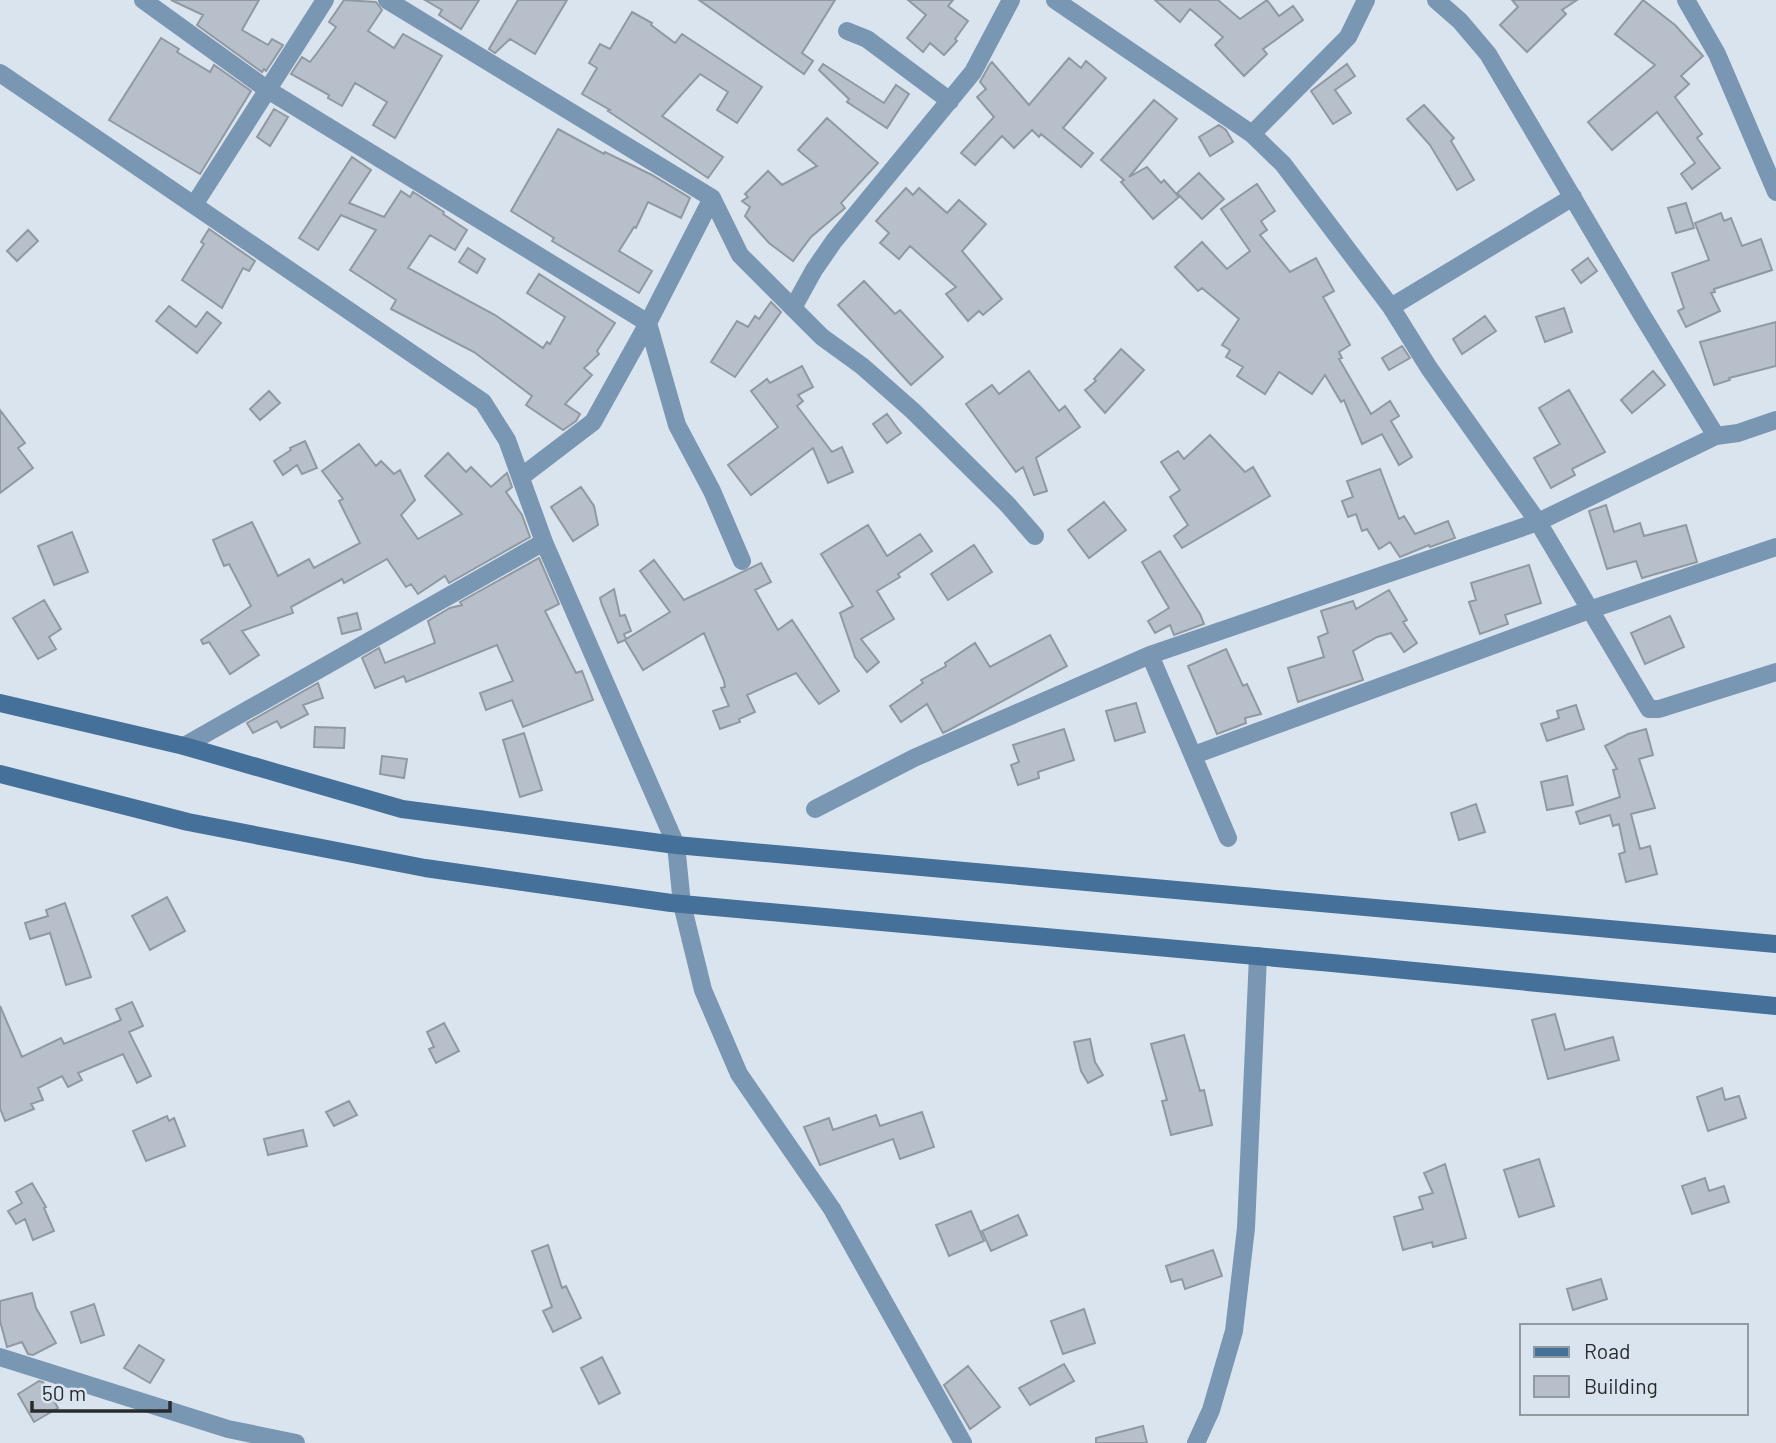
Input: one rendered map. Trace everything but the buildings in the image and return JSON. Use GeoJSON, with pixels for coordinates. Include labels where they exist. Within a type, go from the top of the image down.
{"type":"FeatureCollection","features":[{"type":"Feature","properties":{"kind":"street"},"geometry":{"type":"LineString","coordinates":[[143,0],[268,90],[648,323],[677,425],[712,491],[742,561]]}},
{"type":"Feature","properties":{"kind":"street"},"geometry":{"type":"LineString","coordinates":[[194,205],[326,0]]}},
{"type":"Feature","properties":{"kind":"street"},"geometry":{"type":"LineString","coordinates":[[387,0],[712,198],[740,255],[822,337],[862,366],[913,411],[1035,536]]}},
{"type":"Feature","properties":{"kind":"street"},"geometry":{"type":"LineString","coordinates":[[793,308],[834,241],[973,72],[1011,0]]}},
{"type":"Feature","properties":{"kind":"street"},"geometry":{"type":"LineString","coordinates":[[1055,0],[1252,134],[1283,164],[1391,307],[1429,368],[1538,522],[1649,709],[1660,709],[1776,672]]}},
{"type":"Feature","properties":{"kind":"street"},"geometry":{"type":"LineString","coordinates":[[1252,134],[1348,37],[1366,0]]}},
{"type":"Feature","properties":{"kind":"street"},"geometry":{"type":"LineString","coordinates":[[1436,0],[1460,21],[1488,54],[1716,436]]}},
{"type":"Feature","properties":{"kind":"street"},"geometry":{"type":"LineString","coordinates":[[1686,0],[1717,54],[1776,192]]}},
{"type":"Feature","properties":{"kind":"street"},"geometry":{"type":"LineString","coordinates":[[848,31],[867,39],[950,101]]}},
{"type":"Feature","properties":{"kind":"street"},"geometry":{"type":"LineString","coordinates":[[0,73],[482,402],[507,440],[544,541],[676,845],[682,904],[703,990],[739,1074],[832,1209],[962,1443]]}},
{"type":"Feature","properties":{"kind":"street"},"geometry":{"type":"LineString","coordinates":[[1391,307],[1573,197]]}},
{"type":"Feature","properties":{"kind":"street"},"geometry":{"type":"LineString","coordinates":[[521,477],[593,422],[648,323],[712,198]]}},
{"type":"Feature","properties":{"kind":"street"},"geometry":{"type":"LineString","coordinates":[[815,809],[914,758],[1150,654],[1538,522],[1716,436],[1738,433],[1776,420]]}},
{"type":"Feature","properties":{"kind":"street"},"geometry":{"type":"LineString","coordinates":[[184,746],[544,541]]}},
{"type":"Feature","properties":{"kind":"street"},"geometry":{"type":"LineString","coordinates":[[1194,755],[1592,609],[1776,547]]}},
{"type":"Feature","properties":{"kind":"street"},"geometry":{"type":"LineString","coordinates":[[1150,654],[1228,838]]}},
{"type":"Feature","properties":{"kind":"street"},"geometry":{"type":"LineString","coordinates":[[0,704],[184,746],[402,809],[676,845],[1776,944]]}},
{"type":"Feature","properties":{"kind":"street"},"geometry":{"type":"LineString","coordinates":[[0,774],[188,822],[425,868],[682,904],[1776,1006]]}},
{"type":"Feature","properties":{"kind":"street"},"geometry":{"type":"LineString","coordinates":[[1196,1443],[1211,1410],[1234,1331],[1247,1228],[1258,956]]}},
{"type":"Feature","properties":{"kind":"street"},"geometry":{"type":"LineString","coordinates":[[0,1357],[228,1429],[296,1443]]}}]}
